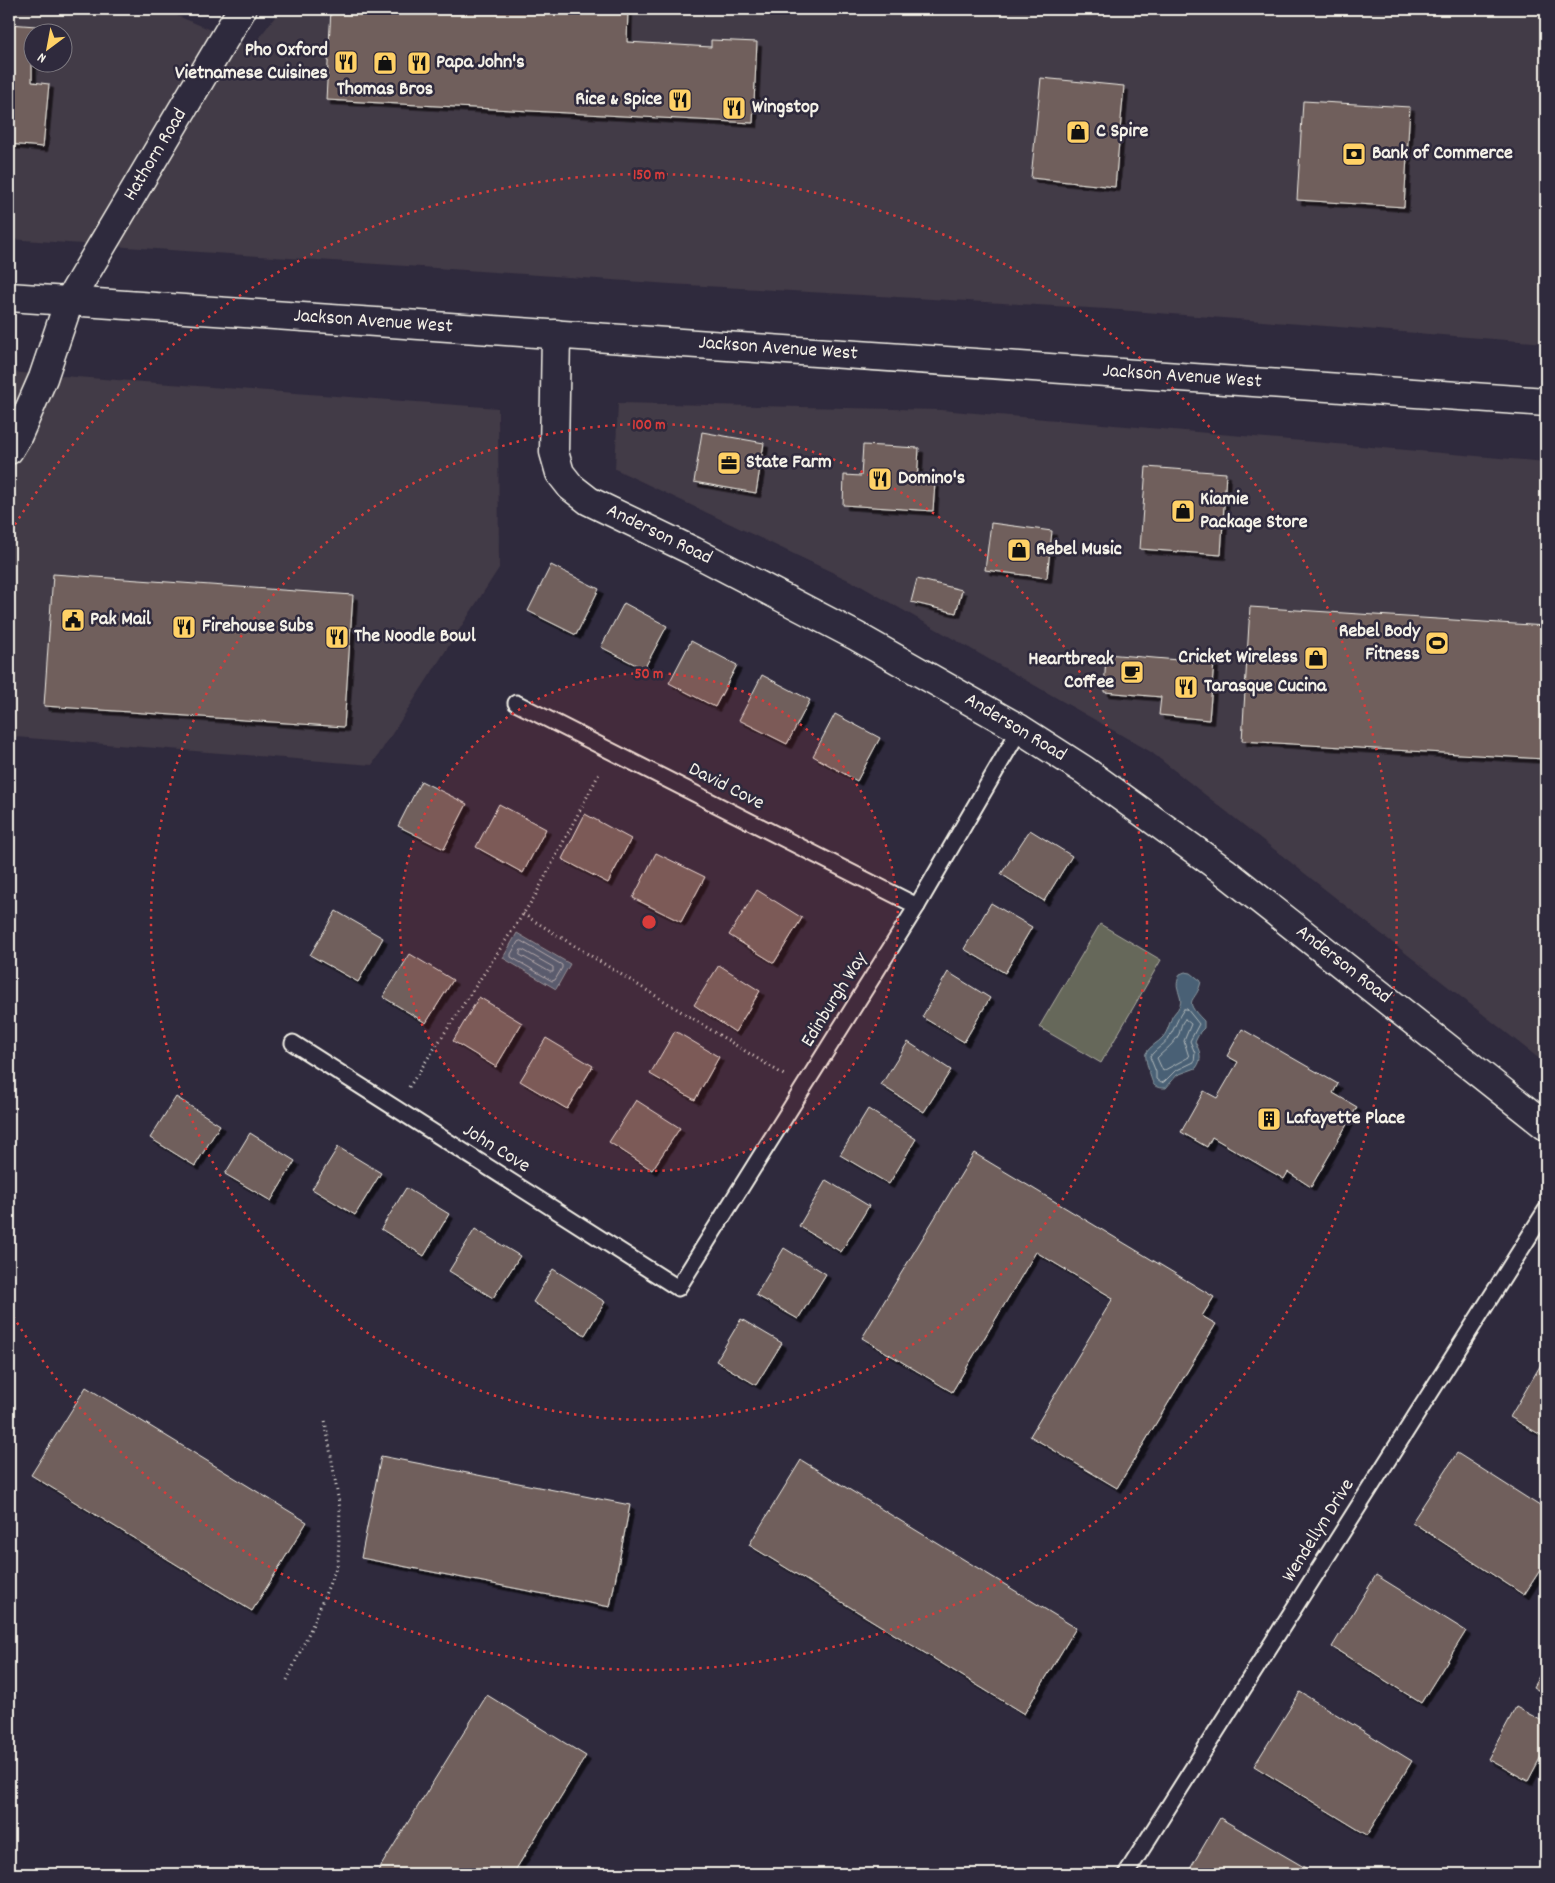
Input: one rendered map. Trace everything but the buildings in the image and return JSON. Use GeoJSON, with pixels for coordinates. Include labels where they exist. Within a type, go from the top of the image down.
{"type":"FeatureCollection","features":[{"type":"Feature","properties":{"kind":"street","name":"Hathorn Road"},"geometry":{"type":"LineString","coordinates":[[9,450],[18,435],[43,378],[69,301],[242,9]]}},
{"type":"Feature","properties":{"kind":"street","name":"Jackson Avenue West"},"geometry":{"type":"LineString","coordinates":[[9,297],[1546,402]]}},
{"type":"Feature","properties":{"kind":"street","name":"Anderson Road"},"geometry":{"type":"LineString","coordinates":[[556,334],[554,452],[560,473],[571,487],[589,501],[693,551],[856,636],[1020,729],[1084,770],[1224,871],[1546,1126]]}},
{"type":"Feature","properties":{"kind":"lane","name":"David Cove"},"geometry":{"type":"LineString","coordinates":[[516,704],[917,906]]}},
{"type":"Feature","properties":{"kind":"lane","name":"Edinburgh Way"},"geometry":{"type":"LineString","coordinates":[[678,1288],[917,906],[1020,729]]}},
{"type":"Feature","properties":{"kind":"lane","name":"John Cove"},"geometry":{"type":"LineString","coordinates":[[293,1043],[678,1288]]}},
{"type":"Feature","properties":{"kind":"lane","name":"Wendellyn Drive"},"geometry":{"type":"LineString","coordinates":[[1126,1874],[1546,1210]]}},
{"type":"Feature","properties":{"kind":"path"},"geometry":{"type":"LineString","coordinates":[[395,1108],[535,896],[611,751]]}},
{"type":"Feature","properties":{"kind":"path"},"geometry":{"type":"LineString","coordinates":[[523,914],[804,1087]]}},
{"type":"Feature","properties":{"kind":"path"},"geometry":{"type":"LineString","coordinates":[[288,1680],[338,1563],[340,1509],[325,1420]]}},
{"type":"Feature","properties":{"kind":"shaded area"},"geometry":{"type":"Polygon","coordinates":[[[9,9],[161,9],[252,47],[281,9],[1546,9],[1546,343],[1106,309],[670,284],[9,239],[9,9]]]}},
{"type":"Feature","properties":{"kind":"shaded area"},"geometry":{"type":"Polygon","coordinates":[[[9,372],[498,408],[499,568],[372,765],[15,737],[9,726],[9,372]]]}},
{"type":"Feature","properties":{"kind":"shaded area"},"geometry":{"type":"Polygon","coordinates":[[[618,403],[941,410],[1546,462],[1546,1064],[1151,752],[859,585],[615,469],[618,403]]]}},
{"type":"Feature","properties":{"kind":"green space"},"geometry":{"type":"Polygon","coordinates":[[[1100,924],[1161,960],[1101,1063],[1039,1027],[1100,924]]]}},
{"type":"Feature","properties":{"kind":"water"},"geometry":{"type":"Polygon","coordinates":[[[517,933],[570,964],[556,989],[503,958],[517,933]]]}},
{"type":"Feature","properties":{"kind":"water"},"geometry":{"type":"Polygon","coordinates":[[[1185,972],[1191,973],[1201,981],[1191,1004],[1204,1021],[1204,1028],[1195,1042],[1200,1061],[1196,1068],[1177,1075],[1166,1088],[1160,1088],[1153,1083],[1147,1064],[1146,1053],[1165,1035],[1172,1017],[1180,1005],[1181,1000],[1177,987],[1180,974],[1185,972]]]}},
{"type":"Feature","properties":{"kind":"place","name":"Pho Oxford Vietnamese Cuisines"},"geometry":{"type":"Point","coordinates":[346,62]}},
{"type":"Feature","properties":{"kind":"place","name":"Thomas Bros"},"geometry":{"type":"Point","coordinates":[385,63]}},
{"type":"Feature","properties":{"kind":"place","name":"Papa John's"},"geometry":{"type":"Point","coordinates":[419,63]}},
{"type":"Feature","properties":{"kind":"place","name":"Rice & Spice"},"geometry":{"type":"Point","coordinates":[680,100]}},
{"type":"Feature","properties":{"kind":"place","name":"Wingstop"},"geometry":{"type":"Point","coordinates":[734,108]}},
{"type":"Feature","properties":{"kind":"place","name":"C Spire"},"geometry":{"type":"Point","coordinates":[1078,132]}},
{"type":"Feature","properties":{"kind":"place","name":"Bank of Commerce"},"geometry":{"type":"Point","coordinates":[1354,154]}},
{"type":"Feature","properties":{"kind":"place","name":"State Farm"},"geometry":{"type":"Point","coordinates":[729,463]}},
{"type":"Feature","properties":{"kind":"place","name":"Domino's"},"geometry":{"type":"Point","coordinates":[880,479]}},
{"type":"Feature","properties":{"kind":"place","name":"Kiamie Package Store"},"geometry":{"type":"Point","coordinates":[1183,511]}},
{"type":"Feature","properties":{"kind":"place","name":"Rebel Music"},"geometry":{"type":"Point","coordinates":[1019,550]}},
{"type":"Feature","properties":{"kind":"place","name":"Pak Mail"},"geometry":{"type":"Point","coordinates":[73,620]}},
{"type":"Feature","properties":{"kind":"place","name":"Firehouse Subs"},"geometry":{"type":"Point","coordinates":[184,627]}},
{"type":"Feature","properties":{"kind":"place","name":"The Noodle Bowl"},"geometry":{"type":"Point","coordinates":[337,637]}},
{"type":"Feature","properties":{"kind":"place","name":"Rebel Body Fitness"},"geometry":{"type":"Point","coordinates":[1437,643]}},
{"type":"Feature","properties":{"kind":"place","name":"Cricket Wireless"},"geometry":{"type":"Point","coordinates":[1316,658]}},
{"type":"Feature","properties":{"kind":"place","name":"Heartbreak Coffee"},"geometry":{"type":"Point","coordinates":[1132,672]}},
{"type":"Feature","properties":{"kind":"place","name":"Tarasque Cucina"},"geometry":{"type":"Point","coordinates":[1186,687]}},
{"type":"Feature","properties":{"kind":"place","name":"Lafayette Place"},"geometry":{"type":"Point","coordinates":[1269,1119]}}]}
